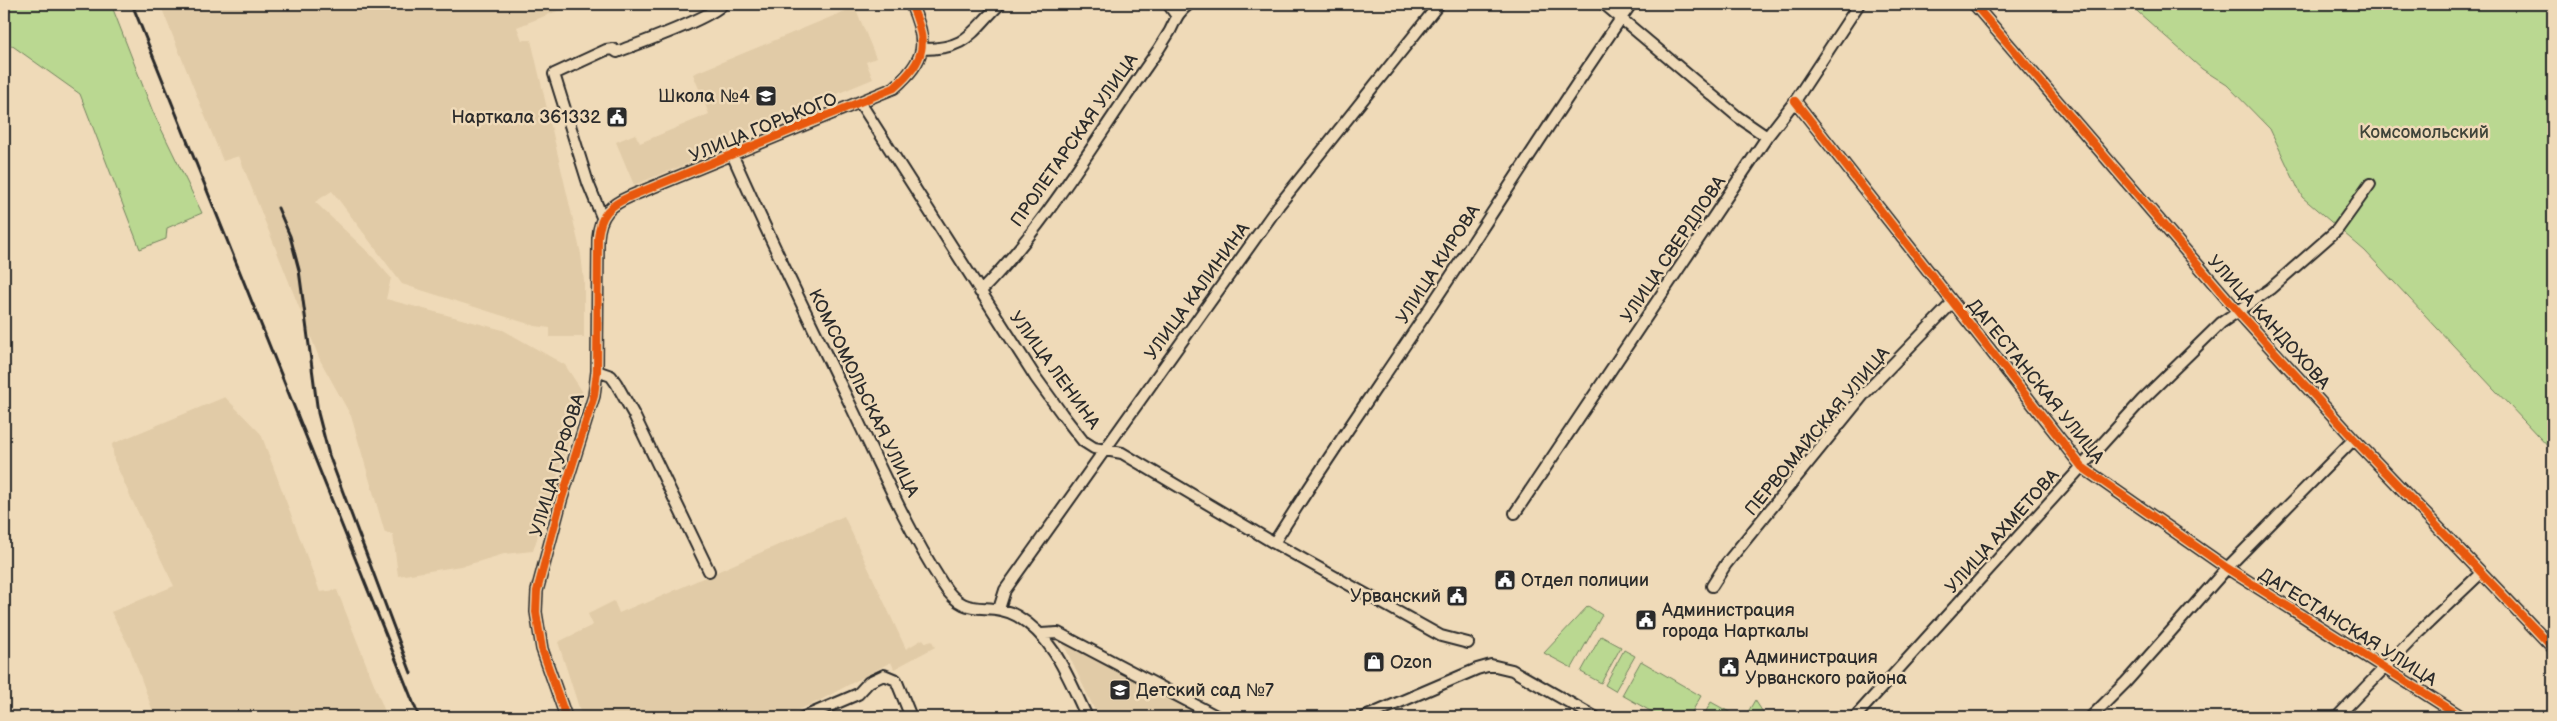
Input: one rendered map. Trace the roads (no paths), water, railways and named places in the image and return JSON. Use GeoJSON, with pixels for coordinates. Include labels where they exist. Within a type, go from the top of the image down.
{"type":"FeatureCollection","features":[{"type":"Feature","properties":{"kind":"street"},"geometry":{"type":"LineString","coordinates":[[602,217],[583,166],[554,74],[606,50],[613,49],[617,52],[716,11],[722,4]]}},
{"type":"Feature","properties":{"kind":"street"},"geometry":{"type":"LineString","coordinates":[[911,4],[922,34],[922,49],[949,48],[958,44],[1000,4]]}},
{"type":"Feature","properties":{"kind":"street"},"geometry":{"type":"LineString","coordinates":[[1168,4],[1176,15]]}},
{"type":"Feature","properties":{"kind":"street","name":"ПРОЛЕТАРСКАЯ УЛИЦА"},"geometry":{"type":"LineString","coordinates":[[980,292],[999,272],[1083,161],[1156,53],[1170,30],[1176,15],[1188,4]]}},
{"type":"Feature","properties":{"kind":"street","name":"УЛИЦА КАЛИНИНА"},"geometry":{"type":"LineString","coordinates":[[999,609],[1005,590],[1279,205],[1439,4]]}},
{"type":"Feature","properties":{"kind":"street"},"geometry":{"type":"LineString","coordinates":[[1604,4],[1622,17],[1738,117],[1767,137]]}},
{"type":"Feature","properties":{"kind":"street","name":"УЛИЦА КИРОВА"},"geometry":{"type":"LineString","coordinates":[[1274,543],[1318,472],[1432,305],[1631,4]]}},
{"type":"Feature","properties":{"kind":"street","name":"УЛИЦА СВЕРДЛОВА"},"geometry":{"type":"LineString","coordinates":[[1515,513],[1767,137],[1795,101],[1859,4]]}},
{"type":"Feature","properties":{"kind":"street","name":"УЛИЦА КАНДОХОВА"},"geometry":{"type":"LineString","coordinates":[[1974,4],[2239,313],[2354,439],[2553,648]]}},
{"type":"Feature","properties":{"kind":"street","name":"УЛИЦА ГОРЬКОГО"},"geometry":{"type":"LineString","coordinates":[[602,217],[616,203],[732,154],[861,104],[894,88],[917,63],[922,49]]}},
{"type":"Feature","properties":{"kind":"street","name":"ДАГЕСТАНСКАЯ УЛИЦА"},"geometry":{"type":"LineString","coordinates":[[1795,101],[2082,467],[2227,568],[2462,717]]}},
{"type":"Feature","properties":{"kind":"street","name":"УЛИЦА ЛЕНИНА"},"geometry":{"type":"LineString","coordinates":[[861,104],[1036,378],[1083,441],[1104,450],[1122,452],[1274,543],[1441,636],[1468,643]]}},
{"type":"Feature","properties":{"kind":"street","name":"КОМСОМОЛЬСКАЯ УЛИЦА"},"geometry":{"type":"LineString","coordinates":[[732,154],[877,460],[942,584],[956,600],[968,607],[999,609]]}},
{"type":"Feature","properties":{"kind":"street","name":"УЛИЦА АХМЕТОВА"},"geometry":{"type":"LineString","coordinates":[[1855,717],[2142,400],[2188,353],[2221,323],[2239,313],[2337,230],[2370,184]]}},
{"type":"Feature","properties":{"kind":"street","name":"УЛИЦА ГУРФОВА"},"geometry":{"type":"LineString","coordinates":[[566,717],[542,649],[537,618],[537,591],[562,500],[592,406],[597,371],[598,238],[602,217]]}},
{"type":"Feature","properties":{"kind":"street","name":"ПЕРВОМАЙСКАЯ УЛИЦА"},"geometry":{"type":"LineString","coordinates":[[1712,586],[1726,564],[1864,394],[1953,302]]}},
{"type":"Feature","properties":{"kind":"street"},"geometry":{"type":"LineString","coordinates":[[597,371],[611,376],[616,383],[709,571]]}},
{"type":"Feature","properties":{"kind":"street"},"geometry":{"type":"LineString","coordinates":[[2091,717],[2227,568],[2354,439]]}},
{"type":"Feature","properties":{"kind":"street"},"geometry":{"type":"LineString","coordinates":[[2336,717],[2384,667],[2481,573]]}},
{"type":"Feature","properties":{"kind":"street"},"geometry":{"type":"LineString","coordinates":[[999,609],[1018,616],[1041,634],[1055,653],[1086,717]]}},
{"type":"Feature","properties":{"kind":"street"},"geometry":{"type":"LineString","coordinates":[[1041,634],[1058,633],[1218,717]]}},
{"type":"Feature","properties":{"kind":"street"},"geometry":{"type":"LineString","coordinates":[[1365,717],[1477,669],[1491,665],[1500,666],[1523,675],[1595,717]]}},
{"type":"Feature","properties":{"kind":"street"},"geometry":{"type":"LineString","coordinates":[[804,717],[858,694],[869,682],[884,675],[896,680],[911,717]]}},
{"type":"Feature","properties":{"kind":"railway"},"geometry":{"type":"LineString","coordinates":[[132,4],[419,717]]}},
{"type":"Feature","properties":{"kind":"railway"},"geometry":{"type":"LineString","coordinates":[[278,208],[290,236],[299,270],[318,413],[329,455],[411,673]]}},
{"type":"Feature","properties":{"kind":"place","name":"Школа №4"},"geometry":{"type":"Point","coordinates":[766,96]}},
{"type":"Feature","properties":{"kind":"place","name":"Нарткала 361332"},"geometry":{"type":"Point","coordinates":[617,117]}},
{"type":"Feature","properties":{"kind":"place","name":"Отдел полиции"},"geometry":{"type":"Point","coordinates":[1505,580]}},
{"type":"Feature","properties":{"kind":"place","name":"Урванский"},"geometry":{"type":"Point","coordinates":[1457,596]}},
{"type":"Feature","properties":{"kind":"place","name":"Администрация города Нарткалы"},"geometry":{"type":"Point","coordinates":[1646,620]}},
{"type":"Feature","properties":{"kind":"place","name":"Ozon"},"geometry":{"type":"Point","coordinates":[1374,662]}},
{"type":"Feature","properties":{"kind":"place","name":"Администрация Урванского района"},"geometry":{"type":"Point","coordinates":[1729,667]}},
{"type":"Feature","properties":{"kind":"place","name":"Детский сад №7"},"geometry":{"type":"Point","coordinates":[1120,690]}},
{"type":"Feature","properties":{"kind":"park label","name":"Комсомольский"},"geometry":{"type":"Point","coordinates":[2424,132]}}]}
